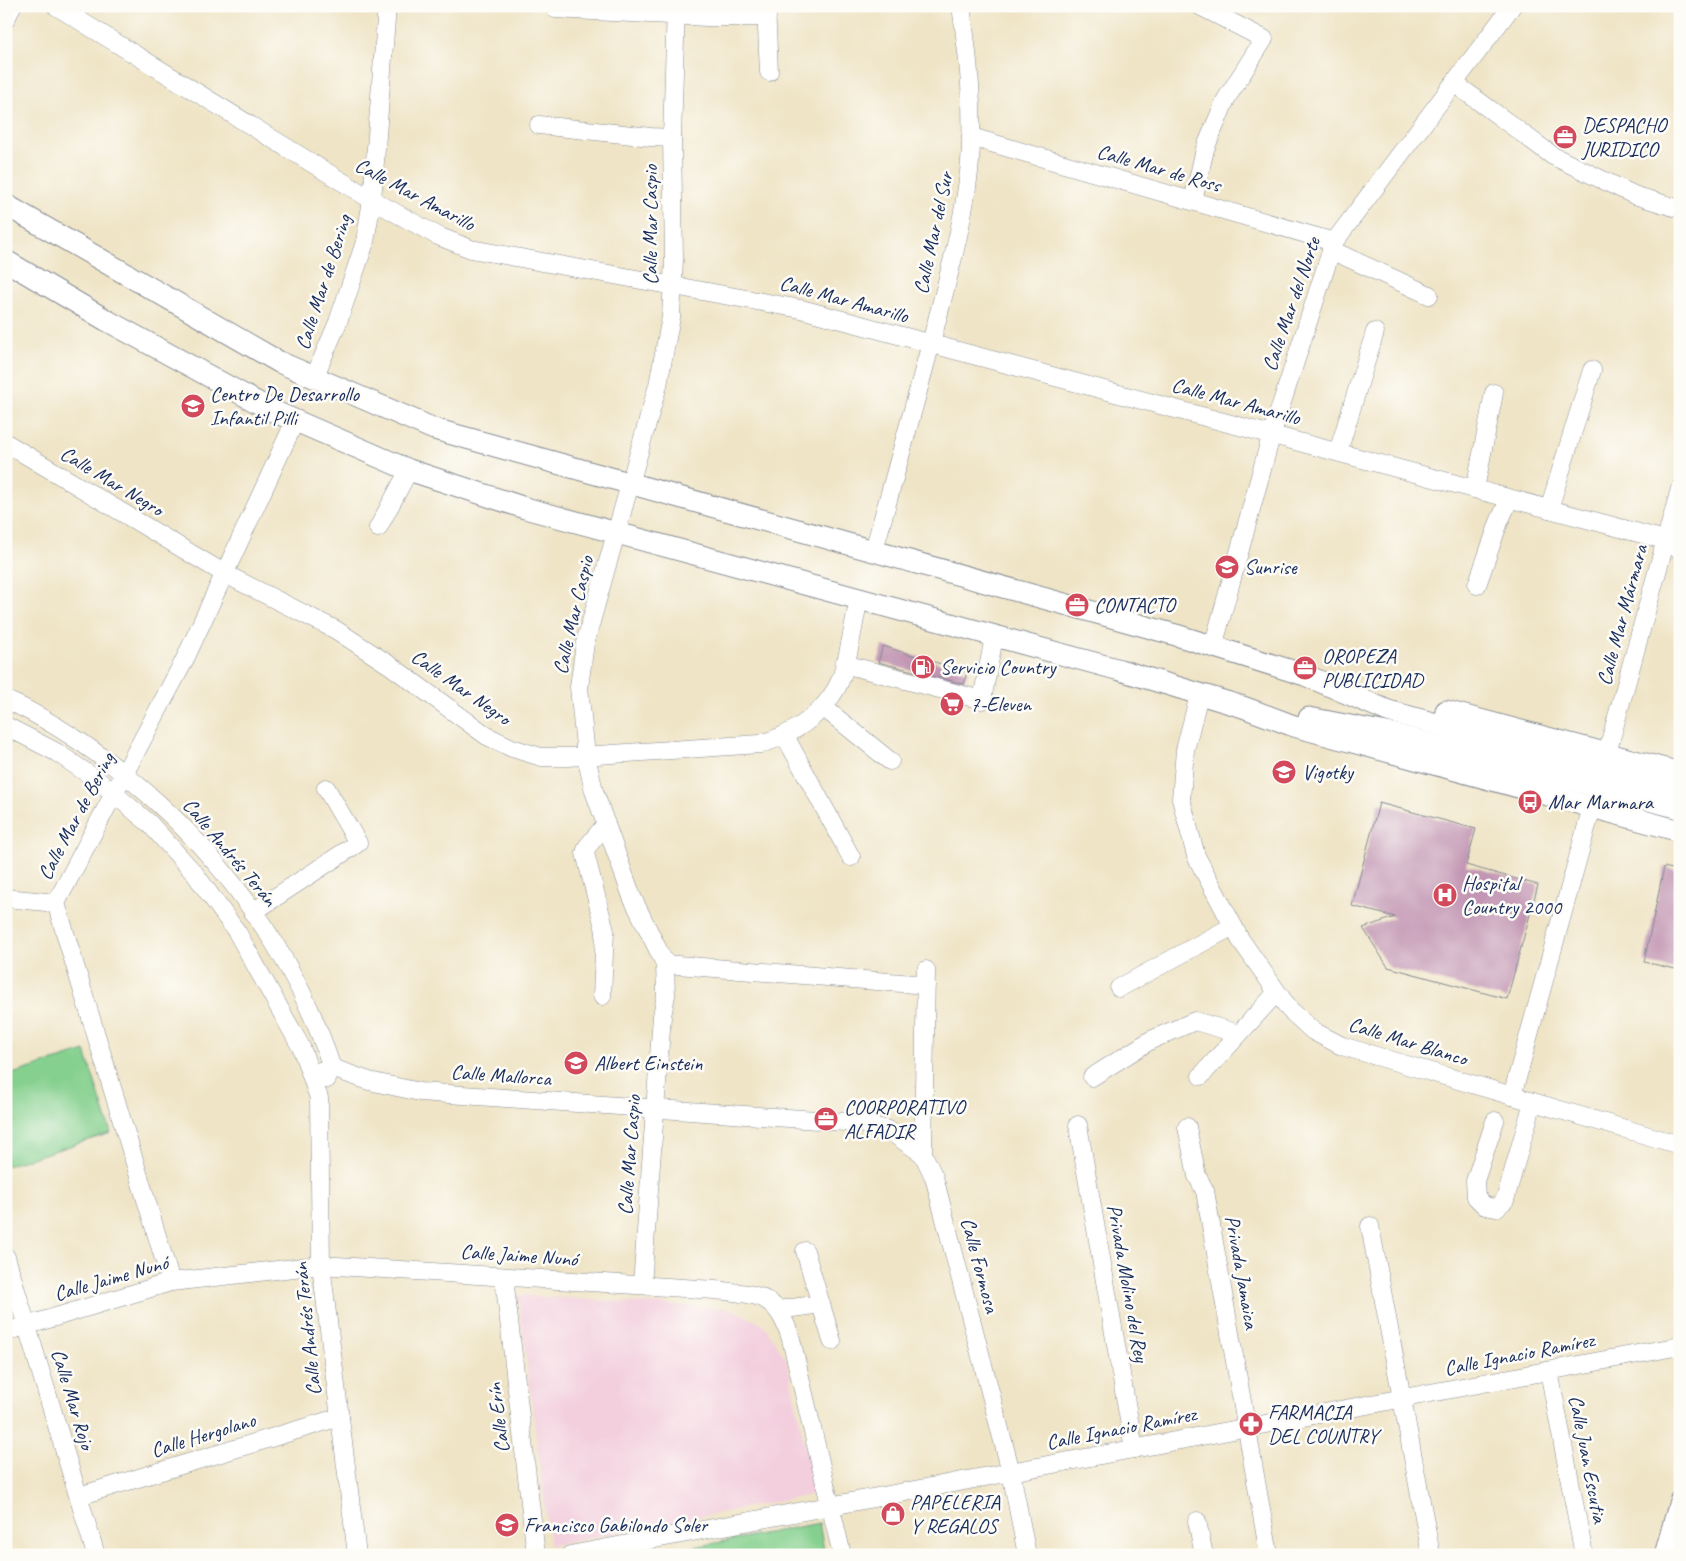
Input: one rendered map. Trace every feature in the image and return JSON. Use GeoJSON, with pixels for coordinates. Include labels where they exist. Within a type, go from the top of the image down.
{"type":"FeatureCollection","features":[{"type":"Feature","properties":{"kind":"main road"},"geometry":{"type":"LineString","coordinates":[[6,205],[279,362],[434,429],[1176,635],[1305,674],[1388,711],[1680,790]]}},
{"type":"Feature","properties":{"kind":"main road"},"geometry":{"type":"LineString","coordinates":[[6,248],[106,320]]}},
{"type":"Feature","properties":{"kind":"main road"},"geometry":{"type":"LineString","coordinates":[[6,261],[106,320],[272,411],[409,470],[526,508],[1120,670],[1243,707],[1294,726],[1680,831]]}},
{"type":"Feature","properties":{"kind":"main road"},"geometry":{"type":"LineString","coordinates":[[1176,635],[1192,630],[1216,636],[1273,653],[1391,697],[1680,773]]}},
{"type":"Feature","properties":{"kind":"main road"},"geometry":{"type":"LineString","coordinates":[[1243,707],[1344,723],[1392,734],[1680,808]]}},
{"type":"Feature","properties":{"kind":"main road"},"geometry":{"type":"LineString","coordinates":[[1665,1555],[1680,1500]]}},
{"type":"Feature","properties":{"kind":"street"},"geometry":{"type":"LineString","coordinates":[[6,19],[12,6]]}},
{"type":"Feature","properties":{"kind":"street","name":"Calle Mar Amarillo"},"geometry":{"type":"LineString","coordinates":[[56,6],[372,200],[438,236],[470,249],[673,284],[801,309],[930,345],[1272,433],[1509,500],[1550,509],[1673,545]]}},
{"type":"Feature","properties":{"kind":"street","name":"Calle Mar de Bering"},"geometry":{"type":"LineString","coordinates":[[314,378],[338,322],[359,260],[372,200],[387,6]]}},
{"type":"Feature","properties":{"kind":"street","name":"Calle Mar del Sur"},"geometry":{"type":"LineString","coordinates":[[874,550],[930,345],[962,217],[969,172],[971,137],[970,82],[962,6]]}},
{"type":"Feature","properties":{"kind":"street"},"geometry":{"type":"LineString","coordinates":[[1193,201],[1205,149],[1226,99],[1264,39],[1200,6]]}},
{"type":"Feature","properties":{"kind":"street","name":"Calle Mar del Norte"},"geometry":{"type":"LineString","coordinates":[[1216,636],[1272,433],[1332,246],[1512,6]]}},
{"type":"Feature","properties":{"kind":"street"},"geometry":{"type":"LineString","coordinates":[[555,9],[766,11],[769,72]]}},
{"type":"Feature","properties":{"kind":"street","name":"Calle Mar Caspio"},"geometry":{"type":"LineString","coordinates":[[642,1285],[655,1107],[666,995],[665,964],[632,897],[594,791],[586,756],[579,687],[586,643],[615,533],[631,484],[658,385],[671,317],[673,284],[672,138],[676,10]]}},
{"type":"Feature","properties":{"kind":"street"},"geometry":{"type":"LineString","coordinates":[[1454,83],[1553,156],[1634,195],[1680,209]]}},
{"type":"Feature","properties":{"kind":"street"},"geometry":{"type":"LineString","coordinates":[[539,124],[672,138]]}},
{"type":"Feature","properties":{"kind":"street","name":"Calle Mar de Ross"},"geometry":{"type":"LineString","coordinates":[[971,137],[1193,201],[1332,246],[1429,295]]}},
{"type":"Feature","properties":{"kind":"street"},"geometry":{"type":"LineString","coordinates":[[1338,452],[1375,332]]}},
{"type":"Feature","properties":{"kind":"street"},"geometry":{"type":"LineString","coordinates":[[1550,509],[1592,370]]}},
{"type":"Feature","properties":{"kind":"street"},"geometry":{"type":"LineString","coordinates":[[1475,489],[1494,393]]}},
{"type":"Feature","properties":{"kind":"street","name":"Calle Mar de Bering"},"geometry":{"type":"LineString","coordinates":[[171,1282],[56,903],[185,659],[295,420]]}},
{"type":"Feature","properties":{"kind":"street","name":"Calle Mar Negro"},"geometry":{"type":"LineString","coordinates":[[6,443],[225,574],[336,630],[391,666],[487,736],[512,748],[541,757],[586,756],[760,744],[785,736],[822,707],[836,688],[844,664],[859,599]]}},
{"type":"Feature","properties":{"kind":"street"},"geometry":{"type":"LineString","coordinates":[[378,528],[409,470]]}},
{"type":"Feature","properties":{"kind":"street","name":"Calle Mar Mármara"},"geometry":{"type":"LineString","coordinates":[[1608,753],[1673,545],[1680,489]]}},
{"type":"Feature","properties":{"kind":"street"},"geometry":{"type":"LineString","coordinates":[[1477,586],[1499,522],[1509,500]]}},
{"type":"Feature","properties":{"kind":"street"},"geometry":{"type":"LineString","coordinates":[[844,664],[982,700],[994,637]]}},
{"type":"Feature","properties":{"kind":"street","name":"Calle Mar Blanco"},"geometry":{"type":"LineString","coordinates":[[1199,695],[1185,750],[1181,800],[1196,856],[1233,926],[1289,1009],[1313,1031],[1342,1046],[1680,1144]]}},
{"type":"Feature","properties":{"kind":"street","name":"Calle Andrés Terán"},"geometry":{"type":"LineString","coordinates":[[6,700],[66,733],[125,774],[176,819],[210,856],[253,912],[276,947],[308,1005],[323,1040],[332,1068],[319,1098]]}},
{"type":"Feature","properties":{"kind":"street"},"geometry":{"type":"LineString","coordinates":[[822,707],[890,761]]}},
{"type":"Feature","properties":{"kind":"street","name":"Calle Andrés Terán"},"geometry":{"type":"LineString","coordinates":[[6,726],[56,752],[114,794],[150,824],[195,874],[237,932],[301,1047],[312,1073],[319,1098],[321,1266],[357,1555]]}},
{"type":"Feature","properties":{"kind":"street"},"geometry":{"type":"LineString","coordinates":[[785,736],[851,857]]}},
{"type":"Feature","properties":{"kind":"street"},"geometry":{"type":"LineString","coordinates":[[253,912],[358,843],[326,788]]}},
{"type":"Feature","properties":{"kind":"street"},"geometry":{"type":"LineString","coordinates":[[1512,1096],[1592,807]]}},
{"type":"Feature","properties":{"kind":"street"},"geometry":{"type":"LineString","coordinates":[[602,996],[605,931],[586,847],[606,824]]}},
{"type":"Feature","properties":{"kind":"street"},"geometry":{"type":"LineString","coordinates":[[6,898],[56,903]]}},
{"type":"Feature","properties":{"kind":"street"},"geometry":{"type":"LineString","coordinates":[[1119,988],[1233,926]]}},
{"type":"Feature","properties":{"kind":"street","name":"Calle Formosa"},"geometry":{"type":"LineString","coordinates":[[665,964],[926,977],[923,1154],[934,1177],[1011,1472],[1027,1555]]}},
{"type":"Feature","properties":{"kind":"street"},"geometry":{"type":"LineString","coordinates":[[1201,1076],[1277,992]]}},
{"type":"Feature","properties":{"kind":"street"},"geometry":{"type":"LineString","coordinates":[[1092,1077],[1151,1040],[1195,1021],[1239,1034]]}},
{"type":"Feature","properties":{"kind":"street"},"geometry":{"type":"LineString","coordinates":[[312,1073],[332,1068]]}},
{"type":"Feature","properties":{"kind":"street","name":"Calle Mallorca"},"geometry":{"type":"LineString","coordinates":[[332,1068],[369,1082],[420,1092],[655,1107],[860,1123],[888,1130],[923,1154]]}},
{"type":"Feature","properties":{"kind":"street"},"geometry":{"type":"LineString","coordinates":[[1495,1121],[1475,1181],[1476,1197],[1485,1206],[1496,1208],[1504,1200],[1533,1102]]}},
{"type":"Feature","properties":{"kind":"street","name":"Privada Molino del Rey"},"geometry":{"type":"LineString","coordinates":[[1078,1125],[1134,1449]]}},
{"type":"Feature","properties":{"kind":"street","name":"Privada Jamaica"},"geometry":{"type":"LineString","coordinates":[[1188,1127],[1197,1176],[1205,1191],[1269,1555]]}},
{"type":"Feature","properties":{"kind":"street"},"geometry":{"type":"LineString","coordinates":[[1370,1226],[1431,1555]]}},
{"type":"Feature","properties":{"kind":"street"},"geometry":{"type":"LineString","coordinates":[[805,1251],[832,1341]]}},
{"type":"Feature","properties":{"kind":"street","name":"Calle Mar Rojo"},"geometry":{"type":"LineString","coordinates":[[6,1257],[96,1555]]}},
{"type":"Feature","properties":{"kind":"street","name":"Calle Jaime Nunó"},"geometry":{"type":"LineString","coordinates":[[6,1332],[171,1282],[321,1266],[642,1285],[742,1293],[767,1299],[778,1310]]}},
{"type":"Feature","properties":{"kind":"street","name":"Calle Erín"},"geometry":{"type":"LineString","coordinates":[[504,1277],[536,1555]]}},
{"type":"Feature","properties":{"kind":"street"},"geometry":{"type":"LineString","coordinates":[[821,1304],[778,1310],[784,1318],[791,1339],[832,1506],[842,1555]]}},
{"type":"Feature","properties":{"kind":"street","name":"Calle Ignacio Ramírez"},"geometry":{"type":"LineString","coordinates":[[570,1555],[1680,1346]]}},
{"type":"Feature","properties":{"kind":"street","name":"Calle Juan Escutia"},"geometry":{"type":"LineString","coordinates":[[1549,1371],[1584,1555]]}},
{"type":"Feature","properties":{"kind":"street","name":"Calle Hergolano"},"geometry":{"type":"LineString","coordinates":[[79,1496],[340,1417]]}},
{"type":"Feature","properties":{"kind":"street"},"geometry":{"type":"LineString","coordinates":[[1197,1521],[1204,1555]]}},
{"type":"Feature","properties":{"kind":"shaded area"},"geometry":{"type":"Polygon","coordinates":[[[518,1295],[731,1309],[764,1325],[787,1360],[815,1494],[550,1546],[518,1295]]]}},
{"type":"Feature","properties":{"kind":"green space"},"geometry":{"type":"Polygon","coordinates":[[[85,1051],[111,1133],[6,1166],[6,1076],[85,1051]]]}},
{"type":"Feature","properties":{"kind":"green space"},"geometry":{"type":"Polygon","coordinates":[[[819,1523],[825,1555],[653,1555],[819,1523]]]}},
{"type":"Feature","properties":{"kind":"building","name":"Servicio Country"},"geometry":{"type":"Polygon","coordinates":[[[883,646],[967,672],[964,684],[878,662],[883,646]]]}},
{"type":"Feature","properties":{"kind":"building","name":"Hospital Country 2000"},"geometry":{"type":"Polygon","coordinates":[[[1379,803],[1476,829],[1466,865],[1538,885],[1507,999],[1388,967],[1363,928],[1395,917],[1352,906],[1379,803]]]}},
{"type":"Feature","properties":{"kind":"building"},"geometry":{"type":"Polygon","coordinates":[[[1664,867],[1680,871],[1680,970],[1644,962],[1664,867]]]}},
{"type":"Feature","properties":{"kind":"place","name":"DESPACHO JURIDICO"},"geometry":{"type":"Point","coordinates":[1565,137]}},
{"type":"Feature","properties":{"kind":"place","name":"Centro De Desarrollo Infantil Pilli"},"geometry":{"type":"Point","coordinates":[193,406]}},
{"type":"Feature","properties":{"kind":"place","name":"Sunrise"},"geometry":{"type":"Point","coordinates":[1227,567]}},
{"type":"Feature","properties":{"kind":"place","name":"CONTACTO"},"geometry":{"type":"Point","coordinates":[1077,605]}},
{"type":"Feature","properties":{"kind":"place","name":"Servicio Country"},"geometry":{"type":"Point","coordinates":[923,667]}},
{"type":"Feature","properties":{"kind":"place","name":"OROPEZA PUBLICIDAD"},"geometry":{"type":"Point","coordinates":[1305,668]}},
{"type":"Feature","properties":{"kind":"place","name":"7-Eleven"},"geometry":{"type":"Point","coordinates":[952,704]}},
{"type":"Feature","properties":{"kind":"place","name":"Vigotky"},"geometry":{"type":"Point","coordinates":[1284,772]}},
{"type":"Feature","properties":{"kind":"place","name":"Mar Marmara"},"geometry":{"type":"Point","coordinates":[1530,802]}},
{"type":"Feature","properties":{"kind":"place","name":"Hospital Country 2000"},"geometry":{"type":"Point","coordinates":[1445,895]}},
{"type":"Feature","properties":{"kind":"place","name":"Albert Einstein"},"geometry":{"type":"Point","coordinates":[576,1063]}},
{"type":"Feature","properties":{"kind":"place","name":"COORPORATIVO ALFADIR"},"geometry":{"type":"Point","coordinates":[826,1119]}},
{"type":"Feature","properties":{"kind":"place","name":"FARMACIA DEL COUNTRY"},"geometry":{"type":"Point","coordinates":[1251,1424]}},
{"type":"Feature","properties":{"kind":"place","name":"PAPELERIA Y REGALOS"},"geometry":{"type":"Point","coordinates":[893,1514]}},
{"type":"Feature","properties":{"kind":"place","name":"Francisco Gabilondo Soler"},"geometry":{"type":"Point","coordinates":[507,1525]}}]}
